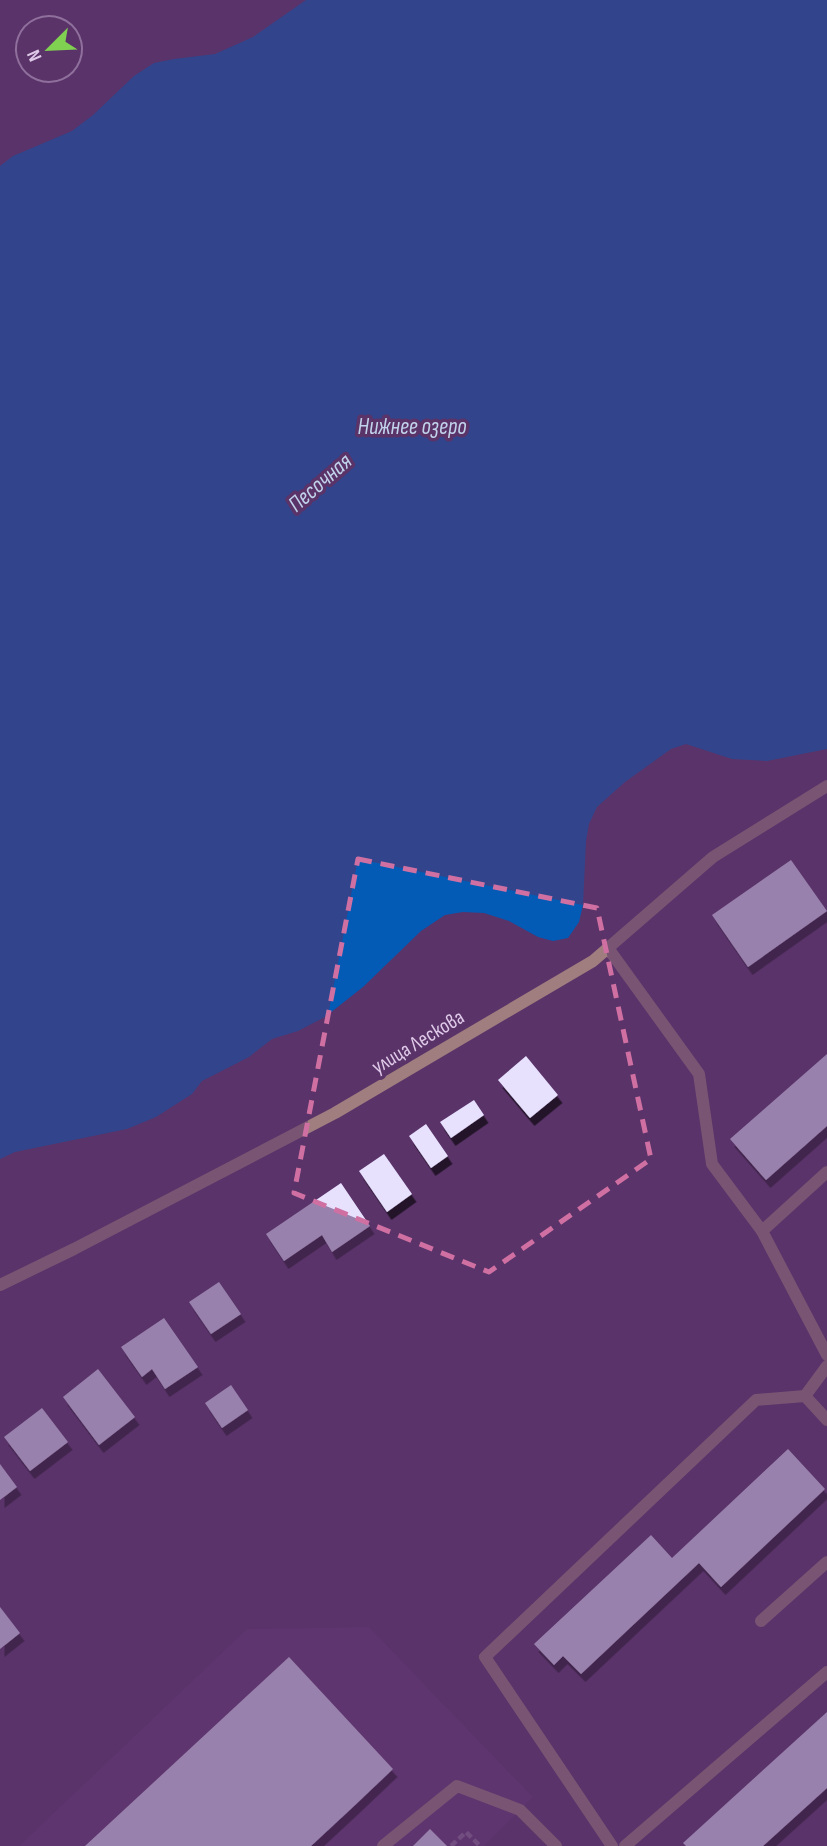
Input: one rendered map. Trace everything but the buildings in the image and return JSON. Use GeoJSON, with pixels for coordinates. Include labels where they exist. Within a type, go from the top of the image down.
{"type":"FeatureCollection","features":[{"type":"Feature","properties":{"kind":"street","name":"улица Лескова"},"geometry":{"type":"LineString","coordinates":[[0,1285],[335,1113],[593,961],[713,857],[827,786]]}},
{"type":"Feature","properties":{"kind":"street"},"geometry":{"type":"LineString","coordinates":[[608,948],[699,1074],[712,1164],[762,1231],[827,1355]]}},
{"type":"Feature","properties":{"kind":"street"},"geometry":{"type":"LineString","coordinates":[[762,1231],[827,1172]]}},
{"type":"Feature","properties":{"kind":"street"},"geometry":{"type":"LineString","coordinates":[[612,1846],[485,1657],[756,1400],[805,1395],[827,1366]]}},
{"type":"Feature","properties":{"kind":"street"},"geometry":{"type":"LineString","coordinates":[[805,1395],[827,1420]]}},
{"type":"Feature","properties":{"kind":"street"},"geometry":{"type":"LineString","coordinates":[[761,1621],[827,1562]]}},
{"type":"Feature","properties":{"kind":"street"},"geometry":{"type":"LineString","coordinates":[[625,1846],[827,1672]]}},
{"type":"Feature","properties":{"kind":"street"},"geometry":{"type":"LineString","coordinates":[[383,1846],[457,1786],[520,1810],[556,1846]]}},
{"type":"Feature","properties":{"kind":"path"},"geometry":{"type":"LineString","coordinates":[[451,1846],[466,1832],[480,1846]]}},
{"type":"Feature","properties":{"kind":"highlighted area"},"geometry":{"type":"Polygon","coordinates":[[[358,859],[597,908],[651,1159],[489,1272],[294,1193],[358,859]]]}},
{"type":"Feature","properties":{"kind":"shaded area"},"geometry":{"type":"Polygon","coordinates":[[[369,1627],[533,1797],[484,1846],[19,1846],[247,1629],[369,1627]]]}},
{"type":"Feature","properties":{"kind":"water","name":"Нижнее озеро"},"geometry":{"type":"Polygon","coordinates":[[[306,0],[827,0],[827,749],[767,761],[732,759],[686,744],[671,749],[625,782],[597,807],[589,824],[586,841],[583,905],[579,922],[568,938],[553,941],[538,937],[509,921],[484,913],[445,915],[421,931],[363,987],[325,1017],[298,1031],[272,1039],[249,1057],[202,1081],[192,1094],[156,1117],[127,1129],[15,1152],[0,1159],[0,166],[13,156],[72,131],[134,76],[154,63],[215,54],[253,37],[306,0]]]}},
{"type":"Feature","properties":{"kind":"water label","name":"Песочная"},"geometry":{"type":"Point","coordinates":[320,483]}}]}
